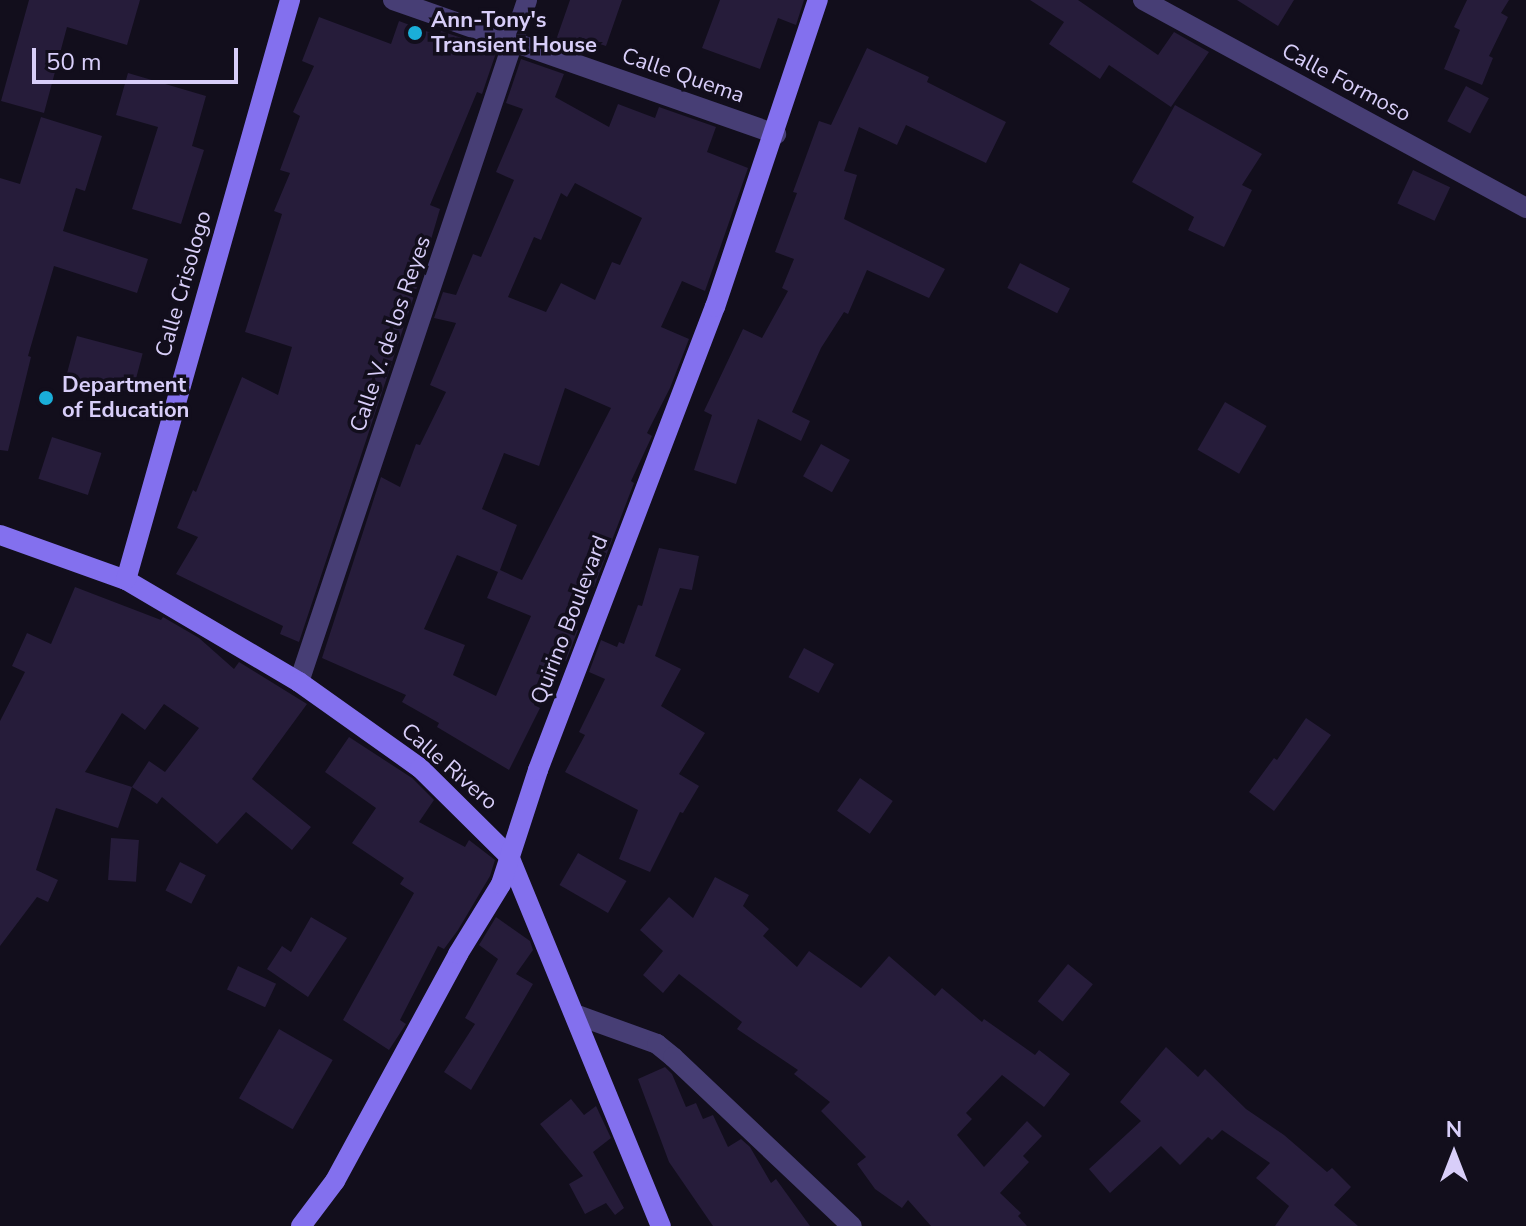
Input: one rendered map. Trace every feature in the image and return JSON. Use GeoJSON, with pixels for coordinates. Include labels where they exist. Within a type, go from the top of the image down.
{"type":"FeatureCollection","features":[{"type":"Feature","properties":{"kind":"main road","name":"Calle Crisologo"},"geometry":{"type":"LineString","coordinates":[[126,580],[290,0]]}},
{"type":"Feature","properties":{"kind":"main road","name":"Quirino Boulevard"},"geometry":{"type":"LineString","coordinates":[[301,1226],[335,1181],[458,954],[501,884],[776,134],[818,0]]}},
{"type":"Feature","properties":{"kind":"main road","name":"Calle Rivero"},"geometry":{"type":"LineString","coordinates":[[0,535],[126,580],[299,682],[420,768],[509,856],[577,1015],[661,1226]]}},
{"type":"Feature","properties":{"kind":"street","name":"Calle Quema"},"geometry":{"type":"LineString","coordinates":[[393,0],[776,134]]}},
{"type":"Feature","properties":{"kind":"street","name":"Calle V. de los Reyes"},"geometry":{"type":"LineString","coordinates":[[299,682],[527,0]]}},
{"type":"Feature","properties":{"kind":"street","name":"Calle Formoso"},"geometry":{"type":"LineString","coordinates":[[1143,0],[1526,208]]}},
{"type":"Feature","properties":{"kind":"street"},"geometry":{"type":"LineString","coordinates":[[577,1015],[657,1044],[852,1226]]}},
{"type":"Feature","properties":{"kind":"building"},"geometry":{"type":"Polygon","coordinates":[[[29,0],[140,0],[127,45],[67,27],[44,113],[1,101],[29,0]]]}},
{"type":"Feature","properties":{"kind":"building"},"geometry":{"type":"Polygon","coordinates":[[[570,0],[622,0],[606,46],[579,37],[574,50],[555,43],[570,0]]]}},
{"type":"Feature","properties":{"kind":"building"},"geometry":{"type":"Polygon","coordinates":[[[720,0],[804,0],[796,25],[778,18],[760,69],[702,48],[720,0]]]}},
{"type":"Feature","properties":{"kind":"building"},"geometry":{"type":"Polygon","coordinates":[[[1030,0],[1078,0],[1158,55],[1174,32],[1209,52],[1171,107],[1109,65],[1100,79],[1049,44],[1064,22],[1030,0]]]}},
{"type":"Feature","properties":{"kind":"building"},"geometry":{"type":"Polygon","coordinates":[[[1237,0],[1294,0],[1278,26],[1237,0]]]}},
{"type":"Feature","properties":{"kind":"building"},"geometry":{"type":"Polygon","coordinates":[[[1467,0],[1509,0],[1501,13],[1508,17],[1489,56],[1493,58],[1482,85],[1444,69],[1460,30],[1454,27],[1467,0]]]}},
{"type":"Feature","properties":{"kind":"building"},"geometry":{"type":"Polygon","coordinates":[[[319,17],[391,44],[399,21],[439,36],[441,31],[497,50],[482,94],[477,92],[430,205],[440,209],[417,287],[299,642],[280,634],[283,626],[176,574],[198,537],[177,528],[193,490],[196,492],[242,377],[278,395],[292,347],[245,332],[282,214],[274,211],[290,173],[280,170],[300,116],[293,112],[314,66],[302,61],[319,17]]]}},
{"type":"Feature","properties":{"kind":"building"},"geometry":{"type":"Polygon","coordinates":[[[867,48],[929,77],[927,82],[1006,122],[986,163],[906,125],[897,145],[859,127],[844,171],[857,175],[844,219],[945,269],[929,298],[867,270],[848,314],[844,312],[821,348],[792,412],[810,421],[801,441],[758,419],[736,484],[694,470],[712,415],[704,411],[743,329],[762,338],[788,291],[782,288],[794,259],[775,252],[797,193],[793,192],[819,121],[831,125],[867,48]]]}},
{"type":"Feature","properties":{"kind":"building"},"geometry":{"type":"Polygon","coordinates":[[[521,59],[564,74],[555,97],[609,127],[618,104],[655,118],[659,107],[716,127],[707,152],[748,168],[705,291],[682,281],[661,327],[689,339],[670,388],[647,433],[652,436],[631,481],[634,483],[594,587],[579,581],[561,622],[578,630],[566,661],[554,656],[534,705],[540,708],[509,770],[402,702],[406,695],[322,658],[381,477],[400,487],[416,444],[420,445],[446,392],[430,385],[456,323],[434,318],[443,292],[456,295],[473,254],[481,257],[514,180],[496,172],[523,109],[506,103],[521,59]],[[575,183],[567,197],[561,193],[541,240],[534,237],[508,297],[546,312],[561,283],[595,300],[612,262],[620,265],[642,218],[575,183]],[[565,388],[539,466],[504,453],[482,509],[517,525],[500,570],[522,580],[611,408],[565,388]],[[457,555],[424,629],[465,645],[453,675],[496,696],[531,616],[487,598],[498,572],[457,555]]]}},
{"type":"Feature","properties":{"kind":"building"},"geometry":{"type":"Polygon","coordinates":[[[128,73],[206,96],[192,146],[204,150],[181,224],[132,209],[158,127],[116,115],[128,73]]]}},
{"type":"Feature","properties":{"kind":"building"},"geometry":{"type":"Polygon","coordinates":[[[1466,86],[1489,98],[1470,134],[1447,121],[1466,86]]]}},
{"type":"Feature","properties":{"kind":"building"},"geometry":{"type":"Polygon","coordinates":[[[1175,105],[1262,154],[1242,185],[1252,190],[1224,247],[1188,230],[1194,217],[1132,182],[1175,105]]]}},
{"type":"Feature","properties":{"kind":"building"},"geometry":{"type":"Polygon","coordinates":[[[41,117],[102,136],[85,191],[76,188],[63,231],[148,259],[137,293],[54,266],[28,356],[31,357],[8,451],[0,450],[0,178],[20,184],[41,117]]]}},
{"type":"Feature","properties":{"kind":"building"},"geometry":{"type":"Polygon","coordinates":[[[1413,170],[1450,187],[1435,221],[1397,204],[1413,170]]]}},
{"type":"Feature","properties":{"kind":"building"},"geometry":{"type":"Polygon","coordinates":[[[1020,263],[1070,288],[1057,313],[1007,288],[1020,263]]]}},
{"type":"Feature","properties":{"kind":"building"},"geometry":{"type":"Polygon","coordinates":[[[77,336],[143,354],[132,393],[66,376],[77,336]]]}},
{"type":"Feature","properties":{"kind":"building"},"geometry":{"type":"Polygon","coordinates":[[[1225,402],[1267,426],[1239,474],[1198,450],[1225,402]]]}},
{"type":"Feature","properties":{"kind":"building"},"geometry":{"type":"Polygon","coordinates":[[[52,437],[101,453],[88,495],[38,479],[52,437]]]}},
{"type":"Feature","properties":{"kind":"building"},"geometry":{"type":"Polygon","coordinates":[[[821,444],[850,460],[832,492],[803,476],[821,444]]]}},
{"type":"Feature","properties":{"kind":"building"},"geometry":{"type":"Polygon","coordinates":[[[659,548],[699,556],[692,590],[680,588],[655,656],[681,669],[661,706],[705,733],[679,774],[699,786],[683,813],[680,812],[650,872],[619,859],[638,810],[565,772],[585,735],[579,732],[605,679],[589,672],[601,640],[617,647],[619,642],[624,644],[638,605],[642,606],[659,548]]]}},
{"type":"Feature","properties":{"kind":"building"},"geometry":{"type":"Polygon","coordinates":[[[75,587],[161,620],[163,617],[199,638],[234,669],[239,662],[307,704],[252,779],[311,827],[292,850],[246,812],[217,844],[162,797],[157,804],[132,787],[118,828],[56,808],[36,870],[58,880],[48,902],[37,897],[0,946],[0,721],[25,672],[12,666],[27,633],[51,644],[75,587]],[[164,704],[145,730],[122,713],[85,772],[132,787],[149,761],[165,772],[199,728],[164,704]]]}},
{"type":"Feature","properties":{"kind":"building"},"geometry":{"type":"Polygon","coordinates":[[[804,648],[834,664],[819,693],[789,677],[804,648]]]}},
{"type":"Feature","properties":{"kind":"building"},"geometry":{"type":"Polygon","coordinates":[[[1306,718],[1331,735],[1274,811],[1249,792],[1274,758],[1277,760],[1306,718]]]}},
{"type":"Feature","properties":{"kind":"building"},"geometry":{"type":"Polygon","coordinates":[[[349,737],[412,778],[434,800],[419,822],[465,847],[469,840],[495,860],[490,876],[458,930],[444,949],[438,946],[400,1020],[406,1024],[389,1050],[343,1020],[414,893],[400,884],[404,878],[352,843],[376,808],[325,772],[349,737]]]}},
{"type":"Feature","properties":{"kind":"building"},"geometry":{"type":"Polygon","coordinates":[[[860,778],[893,801],[870,834],[837,811],[860,778]]]}},
{"type":"Feature","properties":{"kind":"building"},"geometry":{"type":"Polygon","coordinates":[[[111,838],[139,840],[136,882],[108,880],[111,838]]]}},
{"type":"Feature","properties":{"kind":"building"},"geometry":{"type":"Polygon","coordinates":[[[578,853],[626,881],[608,913],[560,885],[578,853]]]}},
{"type":"Feature","properties":{"kind":"building"},"geometry":{"type":"Polygon","coordinates":[[[180,862],[206,875],[191,904],[165,891],[180,862]]]}},
{"type":"Feature","properties":{"kind":"building"},"geometry":{"type":"Polygon","coordinates":[[[715,877],[749,895],[743,906],[769,929],[763,936],[797,967],[809,951],[861,988],[889,956],[935,996],[942,988],[982,1022],[984,1019],[1035,1055],[1039,1050],[1070,1074],[1044,1107],[1002,1075],[966,1113],[972,1119],[957,1135],[984,1167],[1027,1121],[1042,1136],[1023,1156],[1029,1162],[1000,1193],[1021,1213],[1018,1216],[1027,1226],[931,1226],[908,1200],[902,1208],[875,1189],[857,1164],[866,1157],[821,1111],[830,1102],[794,1074],[798,1070],[737,1029],[742,1022],[679,974],[663,993],[643,975],[663,951],[640,930],[669,897],[693,918],[715,877]]]}},
{"type":"Feature","properties":{"kind":"building"},"geometry":{"type":"Polygon","coordinates":[[[311,917],[347,938],[308,997],[267,969],[282,946],[291,952],[311,917]]]}},
{"type":"Feature","properties":{"kind":"building"},"geometry":{"type":"Polygon","coordinates":[[[496,917],[530,941],[533,950],[516,974],[533,984],[471,1090],[444,1072],[475,1024],[465,1018],[498,959],[479,945],[496,917]]]}},
{"type":"Feature","properties":{"kind":"building"},"geometry":{"type":"Polygon","coordinates":[[[1068,964],[1093,984],[1063,1021],[1038,1001],[1068,964]]]}},
{"type":"Feature","properties":{"kind":"building"},"geometry":{"type":"Polygon","coordinates":[[[238,966],[276,984],[265,1007],[227,990],[238,966]]]}},
{"type":"Feature","properties":{"kind":"building"},"geometry":{"type":"Polygon","coordinates":[[[279,1029],[333,1060],[293,1129],[239,1098],[279,1029]]]}},
{"type":"Feature","properties":{"kind":"building"},"geometry":{"type":"Polygon","coordinates":[[[1166,1047],[1198,1077],[1205,1069],[1246,1109],[1284,1135],[1327,1172],[1332,1168],[1351,1187],[1334,1205],[1358,1226],[1275,1226],[1289,1206],[1256,1178],[1270,1163],[1222,1130],[1212,1140],[1208,1137],[1180,1165],[1161,1146],[1110,1193],[1089,1169],[1141,1121],[1120,1102],[1166,1047]]]}},
{"type":"Feature","properties":{"kind":"building"},"geometry":{"type":"Polygon","coordinates":[[[665,1067],[672,1074],[686,1107],[696,1103],[703,1119],[713,1115],[728,1147],[741,1139],[750,1147],[771,1183],[776,1179],[810,1226],[713,1226],[669,1162],[638,1079],[665,1067]]]}},
{"type":"Feature","properties":{"kind":"building"},"geometry":{"type":"Polygon","coordinates":[[[571,1099],[584,1115],[596,1106],[611,1138],[593,1152],[624,1208],[615,1215],[606,1203],[585,1214],[569,1184],[583,1176],[540,1124],[571,1099]]]}},
{"type":"Feature","properties":{"kind":"place","name":"Ann-Tony's Transient House"},"geometry":{"type":"Point","coordinates":[415,33]}},
{"type":"Feature","properties":{"kind":"place","name":"Department of Education"},"geometry":{"type":"Point","coordinates":[46,398]}}]}
